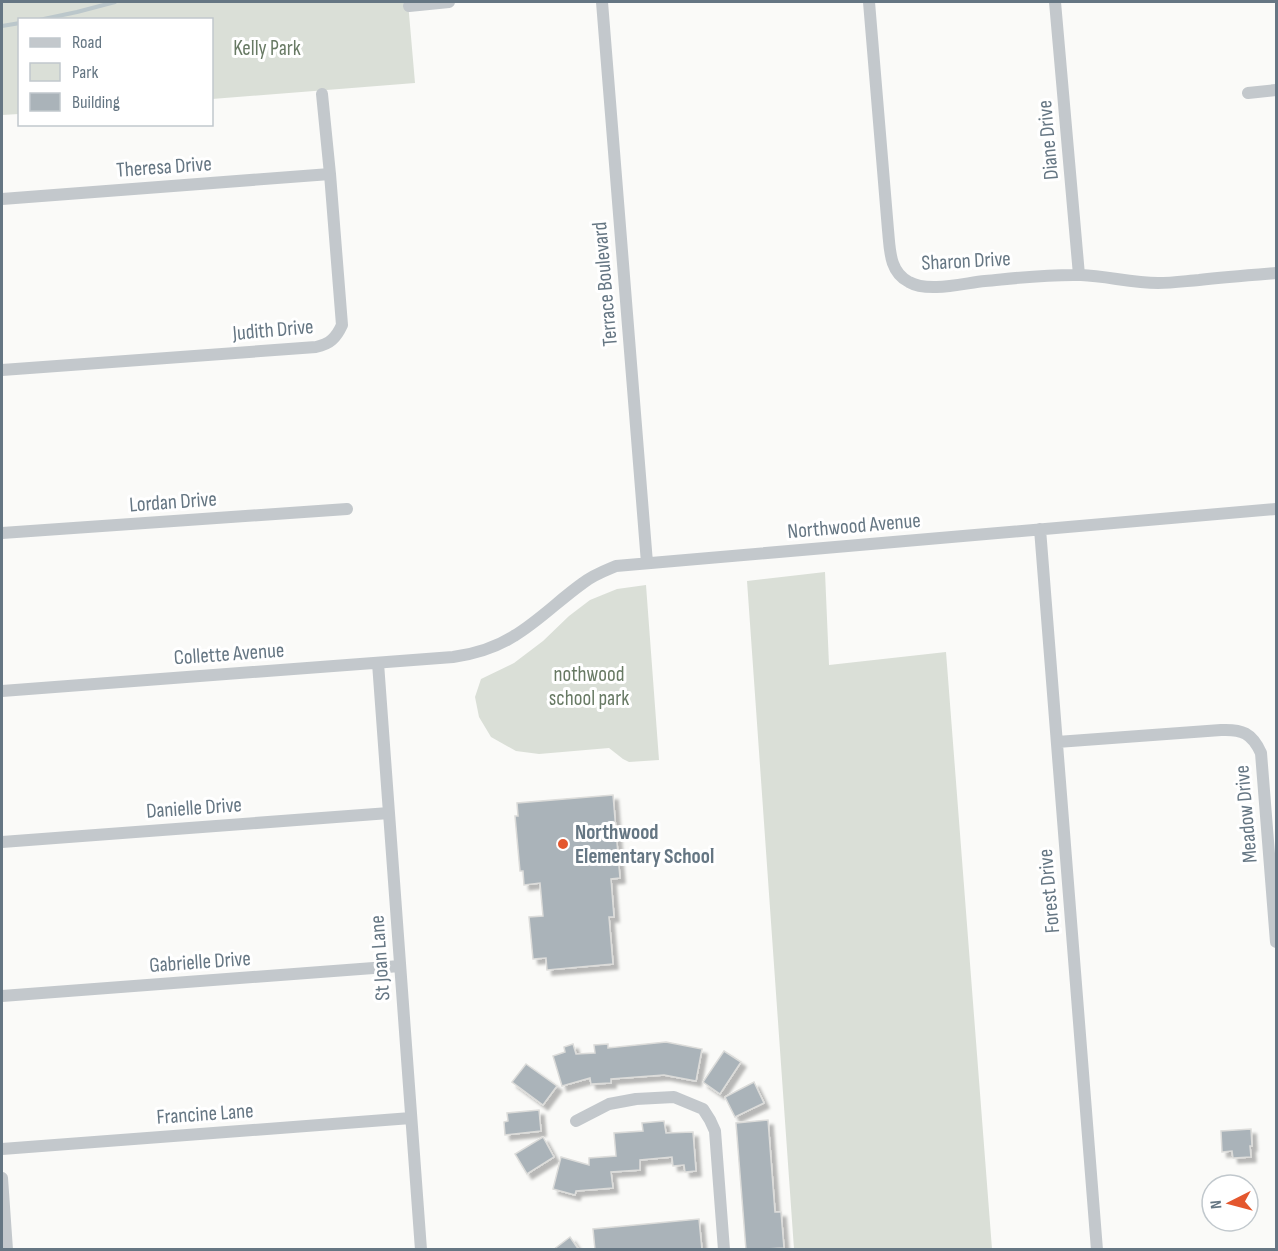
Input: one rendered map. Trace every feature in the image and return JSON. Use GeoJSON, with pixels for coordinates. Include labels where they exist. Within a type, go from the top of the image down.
{"type":"FeatureCollection","features":[{"type":"Feature","properties":{"kind":"street"},"geometry":{"type":"LineString","coordinates":[[409,6],[449,2]]}},
{"type":"Feature","properties":{"kind":"street","name":"Terrace Boulevard"},"geometry":{"type":"LineString","coordinates":[[602,2],[647,563]]}},
{"type":"Feature","properties":{"kind":"street","name":"Sharon Drive"},"geometry":{"type":"LineString","coordinates":[[869,2],[892,261],[895,270],[910,283],[921,286],[942,286],[1041,276],[1079,275],[1161,283],[1276,273]]}},
{"type":"Feature","properties":{"kind":"street","name":"Diane Drive"},"geometry":{"type":"LineString","coordinates":[[1055,2],[1079,275]]}},
{"type":"Feature","properties":{"kind":"street"},"geometry":{"type":"LineString","coordinates":[[1248,93],[1276,90]]}},
{"type":"Feature","properties":{"kind":"street","name":"Judith Drive"},"geometry":{"type":"LineString","coordinates":[[2,369],[316,347],[333,340],[342,326],[322,94]]}},
{"type":"Feature","properties":{"kind":"street","name":"Theresa Drive"},"geometry":{"type":"LineString","coordinates":[[2,199],[330,174]]}},
{"type":"Feature","properties":{"kind":"street","name":"Lordan Drive"},"geometry":{"type":"LineString","coordinates":[[2,533],[347,509]]}},
{"type":"Feature","properties":{"kind":"street","name":"Northwood Avenue"},"geometry":{"type":"LineString","coordinates":[[460,656],[487,650],[513,636],[537,620],[583,582],[616,566],[1276,509]]}},
{"type":"Feature","properties":{"kind":"street","name":"Forest Drive"},"geometry":{"type":"LineString","coordinates":[[1040,530],[1097,1250]]}},
{"type":"Feature","properties":{"kind":"street","name":"Collette Avenue"},"geometry":{"type":"LineString","coordinates":[[2,691],[460,656]]}},
{"type":"Feature","properties":{"kind":"street","name":"St Joan Lane"},"geometry":{"type":"LineString","coordinates":[[378,663],[421,1250]]}},
{"type":"Feature","properties":{"kind":"street","name":"Meadow Drive"},"geometry":{"type":"LineString","coordinates":[[1057,742],[1232,729],[1250,736],[1261,753],[1276,942]]}},
{"type":"Feature","properties":{"kind":"street","name":"Danielle Drive"},"geometry":{"type":"LineString","coordinates":[[2,842],[389,813]]}},
{"type":"Feature","properties":{"kind":"street","name":"Gabrielle Drive"},"geometry":{"type":"LineString","coordinates":[[2,996],[400,966]]}},
{"type":"Feature","properties":{"kind":"street"},"geometry":{"type":"LineString","coordinates":[[576,1121],[609,1104],[636,1099],[674,1097],[703,1109],[715,1131],[724,1250]]}},
{"type":"Feature","properties":{"kind":"street","name":"Francine Lane"},"geometry":{"type":"LineString","coordinates":[[2,1149],[411,1118]]}},
{"type":"Feature","properties":{"kind":"street"},"geometry":{"type":"LineString","coordinates":[[2,1178],[7,1250]]}},
{"type":"Feature","properties":{"kind":"green space","name":"Kelly Park"},"geometry":{"type":"Polygon","coordinates":[[[2,2],[408,2],[415,83],[213,99],[213,18],[18,18],[18,114],[2,115],[2,2]]]}},
{"type":"Feature","properties":{"kind":"green space"},"geometry":{"type":"Polygon","coordinates":[[[825,572],[829,665],[946,652],[992,1249],[794,1249],[747,581],[825,572]]]}},
{"type":"Feature","properties":{"kind":"green space","name":"nothwood school park"},"geometry":{"type":"Polygon","coordinates":[[[646,585],[659,760],[629,762],[609,748],[539,754],[516,751],[491,737],[479,717],[475,697],[481,679],[514,663],[590,600],[617,589],[646,585]]]}},
{"type":"Feature","properties":{"kind":"building"},"geometry":{"type":"Polygon","coordinates":[[[613,795],[620,878],[611,879],[614,917],[609,917],[613,964],[547,970],[546,958],[533,959],[529,917],[543,916],[540,883],[524,885],[523,871],[520,871],[515,816],[518,816],[517,803],[613,795]]]}},
{"type":"Feature","properties":{"kind":"building"},"geometry":{"type":"Polygon","coordinates":[[[666,1042],[702,1049],[696,1081],[664,1075],[611,1079],[611,1083],[591,1084],[590,1078],[562,1086],[553,1056],[565,1052],[564,1047],[573,1044],[576,1054],[595,1053],[594,1045],[608,1044],[608,1048],[666,1042]]]}},
{"type":"Feature","properties":{"kind":"building"},"geometry":{"type":"Polygon","coordinates":[[[724,1051],[741,1062],[720,1094],[703,1082],[724,1051]]]}},
{"type":"Feature","properties":{"kind":"building"},"geometry":{"type":"Polygon","coordinates":[[[526,1064],[557,1086],[543,1105],[512,1082],[526,1064]]]}},
{"type":"Feature","properties":{"kind":"building"},"geometry":{"type":"Polygon","coordinates":[[[754,1082],[764,1103],[735,1117],[725,1097],[754,1082]]]}},
{"type":"Feature","properties":{"kind":"building"},"geometry":{"type":"Polygon","coordinates":[[[539,1110],[541,1131],[505,1135],[504,1122],[508,1121],[507,1113],[539,1110]]]}},
{"type":"Feature","properties":{"kind":"building"},"geometry":{"type":"Polygon","coordinates":[[[768,1120],[775,1212],[781,1212],[784,1248],[746,1250],[736,1123],[768,1120]]]}},
{"type":"Feature","properties":{"kind":"building"},"geometry":{"type":"Polygon","coordinates":[[[664,1121],[666,1133],[693,1132],[696,1171],[685,1172],[684,1165],[673,1166],[672,1157],[640,1160],[640,1170],[611,1172],[613,1188],[576,1191],[575,1195],[553,1189],[561,1157],[589,1165],[589,1158],[616,1156],[614,1133],[643,1131],[642,1123],[664,1121]]]}},
{"type":"Feature","properties":{"kind":"building"},"geometry":{"type":"Polygon","coordinates":[[[1251,1129],[1251,1157],[1233,1158],[1232,1151],[1222,1152],[1221,1131],[1251,1129]]]}},
{"type":"Feature","properties":{"kind":"building"},"geometry":{"type":"Polygon","coordinates":[[[543,1137],[554,1157],[527,1174],[515,1154],[543,1137]]]}},
{"type":"Feature","properties":{"kind":"building"},"geometry":{"type":"Polygon","coordinates":[[[699,1219],[702,1250],[595,1250],[593,1229],[699,1219]]]}},
{"type":"Feature","properties":{"kind":"building"},"geometry":{"type":"Polygon","coordinates":[[[570,1237],[579,1250],[553,1250],[570,1237]]]}},
{"type":"Feature","properties":{"kind":"waterway"},"geometry":{"type":"LineString","coordinates":[[48,18],[115,2]]}},
{"type":"Feature","properties":{"kind":"waterway"},"geometry":{"type":"LineString","coordinates":[[2,26],[18,23]]}},
{"type":"Feature","properties":{"kind":"place","name":"Northwood Elementary School"},"geometry":{"type":"Point","coordinates":[563,844]}}]}
